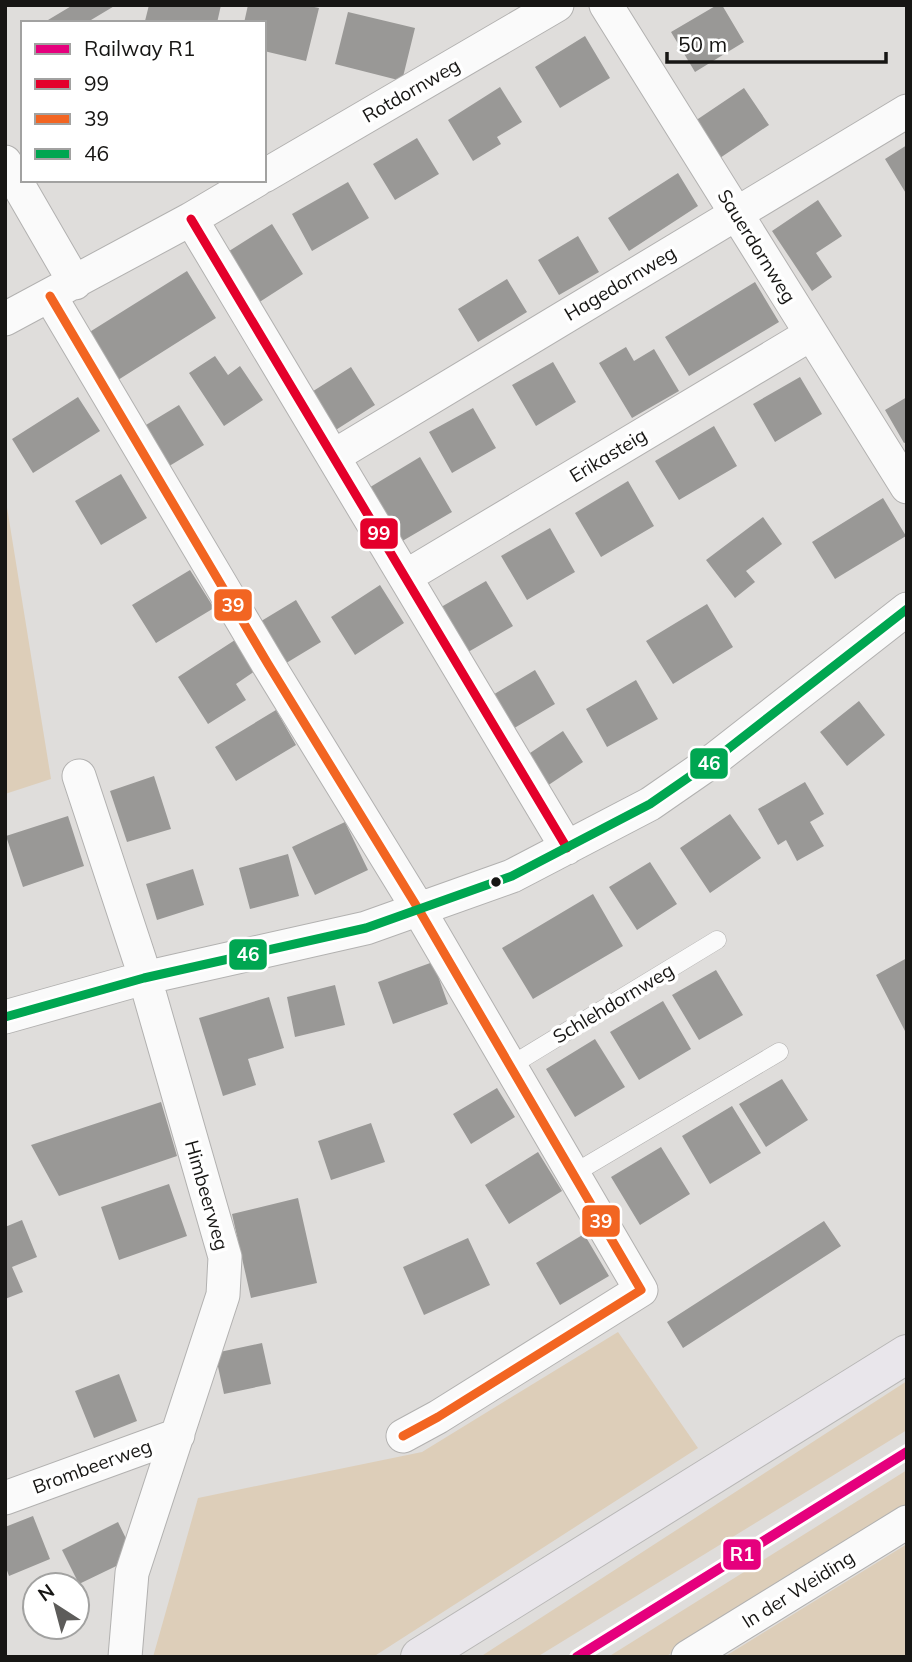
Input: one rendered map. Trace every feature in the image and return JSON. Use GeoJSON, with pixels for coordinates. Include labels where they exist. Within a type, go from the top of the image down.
{"type":"FeatureCollection","features":[{"type":"Feature","properties":{"kind":"main road"},"geometry":{"type":"LineString","coordinates":[[420,1657],[907,1354]]}},
{"type":"Feature","properties":{"kind":"street","name":"Rotdornweg"},"geometry":{"type":"LineString","coordinates":[[266,175],[557,5]]}},
{"type":"Feature","properties":{"kind":"street","name":"Sauerdornweg"},"geometry":{"type":"LineString","coordinates":[[606,5],[907,487]]}},
{"type":"Feature","properties":{"kind":"street","name":"Hagedornweg"},"geometry":{"type":"LineString","coordinates":[[334,456],[907,111]]}},
{"type":"Feature","properties":{"kind":"street"},"geometry":{"type":"LineString","coordinates":[[5,162],[63,289],[268,664],[419,910],[641,1290],[438,1417],[403,1436]]}},
{"type":"Feature","properties":{"kind":"street"},"geometry":{"type":"LineString","coordinates":[[5,319],[191,219],[254,182]]}},
{"type":"Feature","properties":{"kind":"street"},"geometry":{"type":"LineString","coordinates":[[191,219],[567,848]]}},
{"type":"Feature","properties":{"kind":"street","name":"Erikasteig"},"geometry":{"type":"LineString","coordinates":[[405,576],[811,334]]}},
{"type":"Feature","properties":{"kind":"street"},"geometry":{"type":"LineString","coordinates":[[5,1017],[144,978],[366,928],[512,876],[650,804],[715,759],[907,609]]}},
{"type":"Feature","properties":{"kind":"street","name":"Himbeerweg"},"geometry":{"type":"LineString","coordinates":[[79,776],[144,978],[225,1257],[223,1296],[132,1573],[125,1657]]}},
{"type":"Feature","properties":{"kind":"street","name":"Brombeerweg"},"geometry":{"type":"LineString","coordinates":[[5,1498],[178,1435]]}},
{"type":"Feature","properties":{"kind":"street","name":"In der Weiding"},"geometry":{"type":"LineString","coordinates":[[688,1657],[907,1522]]}},
{"type":"Feature","properties":{"kind":"lane","name":"Schlehdornweg"},"geometry":{"type":"LineString","coordinates":[[510,1066],[717,940]]}},
{"type":"Feature","properties":{"kind":"lane"},"geometry":{"type":"LineString","coordinates":[[573,1174],[779,1052]]}},
{"type":"Feature","properties":{"kind":"shaded area"},"geometry":{"type":"Polygon","coordinates":[[[5,495],[51,779],[5,794],[5,495]]]}},
{"type":"Feature","properties":{"kind":"shaded area"},"geometry":{"type":"Polygon","coordinates":[[[618,1332],[698,1448],[373,1657],[153,1657],[198,1498],[422,1452],[618,1332]]]}},
{"type":"Feature","properties":{"kind":"shaded area"},"geometry":{"type":"Polygon","coordinates":[[[907,1381],[907,1430],[537,1657],[480,1657],[907,1381]]]}},
{"type":"Feature","properties":{"kind":"shaded area"},"geometry":{"type":"Polygon","coordinates":[[[907,1470],[907,1508],[665,1657],[608,1657],[907,1470]]]}},
{"type":"Feature","properties":{"kind":"shaded area"},"geometry":{"type":"Polygon","coordinates":[[[907,1544],[907,1657],[724,1657],[907,1544]]]}},
{"type":"Feature","properties":{"kind":"building"},"geometry":{"type":"Polygon","coordinates":[[[73,5],[116,5],[89,21],[46,21],[73,5]]]}},
{"type":"Feature","properties":{"kind":"building"},"geometry":{"type":"Polygon","coordinates":[[[149,5],[221,5],[217,21],[145,21],[149,5]]]}},
{"type":"Feature","properties":{"kind":"building"},"geometry":{"type":"Polygon","coordinates":[[[248,5],[305,5],[319,8],[306,61],[266,51],[266,21],[244,21],[248,5]]]}},
{"type":"Feature","properties":{"kind":"building"},"geometry":{"type":"Polygon","coordinates":[[[717,5],[722,5],[744,42],[695,72],[671,32],[717,5]]]}},
{"type":"Feature","properties":{"kind":"building"},"geometry":{"type":"Polygon","coordinates":[[[348,12],[415,28],[402,81],[335,64],[348,12]]]}},
{"type":"Feature","properties":{"kind":"building"},"geometry":{"type":"Polygon","coordinates":[[[585,36],[610,78],[560,108],[535,67],[585,36]]]}},
{"type":"Feature","properties":{"kind":"building"},"geometry":{"type":"Polygon","coordinates":[[[500,87],[522,122],[497,137],[501,144],[473,161],[448,120],[500,87]]]}},
{"type":"Feature","properties":{"kind":"building"},"geometry":{"type":"Polygon","coordinates":[[[744,88],[769,125],[717,160],[692,123],[744,88]]]}},
{"type":"Feature","properties":{"kind":"building"},"geometry":{"type":"Polygon","coordinates":[[[417,138],[439,174],[395,200],[373,164],[417,138]]]}},
{"type":"Feature","properties":{"kind":"building"},"geometry":{"type":"Polygon","coordinates":[[[907,145],[907,195],[885,159],[907,145]]]}},
{"type":"Feature","properties":{"kind":"building"},"geometry":{"type":"Polygon","coordinates":[[[678,173],[698,206],[629,251],[608,218],[678,173]]]}},
{"type":"Feature","properties":{"kind":"building"},"geometry":{"type":"Polygon","coordinates":[[[348,182],[369,218],[312,251],[292,214],[348,182]]]}},
{"type":"Feature","properties":{"kind":"building"},"geometry":{"type":"Polygon","coordinates":[[[818,200],[842,236],[816,253],[832,277],[812,291],[772,231],[818,200]]]}},
{"type":"Feature","properties":{"kind":"building"},"geometry":{"type":"Polygon","coordinates":[[[272,224],[303,274],[258,303],[226,253],[272,224]]]}},
{"type":"Feature","properties":{"kind":"building"},"geometry":{"type":"Polygon","coordinates":[[[578,236],[599,272],[559,295],[538,260],[578,236]]]}},
{"type":"Feature","properties":{"kind":"building"},"geometry":{"type":"Polygon","coordinates":[[[187,271],[216,318],[118,380],[88,333],[187,271]]]}},
{"type":"Feature","properties":{"kind":"building"},"geometry":{"type":"Polygon","coordinates":[[[507,279],[527,312],[478,342],[458,309],[507,279]]]}},
{"type":"Feature","properties":{"kind":"building"},"geometry":{"type":"Polygon","coordinates":[[[755,282],[779,322],[689,376],[665,337],[755,282]]]}},
{"type":"Feature","properties":{"kind":"building"},"geometry":{"type":"Polygon","coordinates":[[[626,347],[634,361],[654,349],[679,391],[632,418],[599,363],[626,347]]]}},
{"type":"Feature","properties":{"kind":"building"},"geometry":{"type":"Polygon","coordinates":[[[215,356],[228,375],[240,366],[263,400],[224,426],[189,373],[215,356]]]}},
{"type":"Feature","properties":{"kind":"building"},"geometry":{"type":"Polygon","coordinates":[[[553,362],[576,402],[536,426],[512,385],[553,362]]]}},
{"type":"Feature","properties":{"kind":"building"},"geometry":{"type":"Polygon","coordinates":[[[351,367],[375,405],[331,433],[307,395],[351,367]]]}},
{"type":"Feature","properties":{"kind":"building"},"geometry":{"type":"Polygon","coordinates":[[[800,377],[822,414],[775,442],[753,404],[800,377]]]}},
{"type":"Feature","properties":{"kind":"building"},"geometry":{"type":"Polygon","coordinates":[[[78,397],[100,431],[33,473],[12,439],[78,397]]]}},
{"type":"Feature","properties":{"kind":"building"},"geometry":{"type":"Polygon","coordinates":[[[907,397],[907,442],[904,443],[885,410],[907,397]]]}},
{"type":"Feature","properties":{"kind":"building"},"geometry":{"type":"Polygon","coordinates":[[[179,405],[204,445],[166,468],[141,428],[179,405]]]}},
{"type":"Feature","properties":{"kind":"building"},"geometry":{"type":"Polygon","coordinates":[[[473,408],[496,448],[452,473],[429,432],[473,408]]]}},
{"type":"Feature","properties":{"kind":"building"},"geometry":{"type":"Polygon","coordinates":[[[714,426],[737,466],[679,500],[655,461],[714,426]]]}},
{"type":"Feature","properties":{"kind":"building"},"geometry":{"type":"Polygon","coordinates":[[[420,457],[452,512],[399,543],[367,489],[420,457]]]}},
{"type":"Feature","properties":{"kind":"building"},"geometry":{"type":"Polygon","coordinates":[[[121,474],[147,518],[101,545],[75,501],[121,474]]]}},
{"type":"Feature","properties":{"kind":"building"},"geometry":{"type":"Polygon","coordinates":[[[628,481],[654,526],[601,557],[575,513],[628,481]]]}},
{"type":"Feature","properties":{"kind":"building"},"geometry":{"type":"Polygon","coordinates":[[[883,498],[906,536],[835,579],[812,542],[883,498]]]}},
{"type":"Feature","properties":{"kind":"building"},"geometry":{"type":"Polygon","coordinates":[[[763,517],[782,544],[746,571],[755,582],[735,598],[706,560],[763,517]]]}},
{"type":"Feature","properties":{"kind":"building"},"geometry":{"type":"Polygon","coordinates":[[[550,528],[575,572],[527,600],[501,556],[550,528]]]}},
{"type":"Feature","properties":{"kind":"building"},"geometry":{"type":"Polygon","coordinates":[[[190,570],[214,608],[156,643],[132,605],[190,570]]]}},
{"type":"Feature","properties":{"kind":"building"},"geometry":{"type":"Polygon","coordinates":[[[486,581],[513,626],[463,655],[436,610],[486,581]]]}},
{"type":"Feature","properties":{"kind":"building"},"geometry":{"type":"Polygon","coordinates":[[[380,585],[404,623],[355,655],[331,617],[380,585]]]}},
{"type":"Feature","properties":{"kind":"building"},"geometry":{"type":"Polygon","coordinates":[[[296,600],[321,642],[283,665],[258,623],[296,600]]]}},
{"type":"Feature","properties":{"kind":"building"},"geometry":{"type":"Polygon","coordinates":[[[707,604],[733,647],[673,684],[646,641],[707,604]]]}},
{"type":"Feature","properties":{"kind":"building"},"geometry":{"type":"Polygon","coordinates":[[[235,640],[255,671],[236,684],[246,700],[208,724],[178,677],[235,640]]]}},
{"type":"Feature","properties":{"kind":"building"},"geometry":{"type":"Polygon","coordinates":[[[535,670],[555,704],[511,730],[491,696],[535,670]]]}},
{"type":"Feature","properties":{"kind":"building"},"geometry":{"type":"Polygon","coordinates":[[[636,680],[658,719],[607,747],[586,709],[636,680]]]}},
{"type":"Feature","properties":{"kind":"building"},"geometry":{"type":"Polygon","coordinates":[[[859,701],[885,735],[847,766],[820,732],[859,701]]]}},
{"type":"Feature","properties":{"kind":"building"},"geometry":{"type":"Polygon","coordinates":[[[276,710],[296,745],[236,781],[215,747],[276,710]]]}},
{"type":"Feature","properties":{"kind":"building"},"geometry":{"type":"Polygon","coordinates":[[[563,731],[583,762],[547,786],[527,755],[563,731]]]}},
{"type":"Feature","properties":{"kind":"building"},"geometry":{"type":"Polygon","coordinates":[[[154,776],[171,829],[127,842],[110,791],[154,776]]]}},
{"type":"Feature","properties":{"kind":"building"},"geometry":{"type":"Polygon","coordinates":[[[805,782],[824,814],[810,822],[824,846],[797,861],[786,840],[778,845],[758,809],[805,782]]]}},
{"type":"Feature","properties":{"kind":"building"},"geometry":{"type":"Polygon","coordinates":[[[730,814],[761,858],[710,893],[680,848],[730,814]]]}},
{"type":"Feature","properties":{"kind":"building"},"geometry":{"type":"Polygon","coordinates":[[[68,816],[84,866],[23,887],[6,836],[68,816]]]}},
{"type":"Feature","properties":{"kind":"building"},"geometry":{"type":"Polygon","coordinates":[[[345,822],[368,870],[315,895],[292,847],[345,822]]]}},
{"type":"Feature","properties":{"kind":"building"},"geometry":{"type":"Polygon","coordinates":[[[288,854],[299,896],[250,909],[239,868],[288,854]]]}},
{"type":"Feature","properties":{"kind":"building"},"geometry":{"type":"Polygon","coordinates":[[[650,862],[677,904],[637,930],[609,887],[650,862]]]}},
{"type":"Feature","properties":{"kind":"building"},"geometry":{"type":"Polygon","coordinates":[[[193,869],[204,905],[157,920],[146,884],[193,869]]]}},
{"type":"Feature","properties":{"kind":"building"},"geometry":{"type":"Polygon","coordinates":[[[593,894],[623,946],[533,999],[502,948],[593,894]]]}},
{"type":"Feature","properties":{"kind":"building"},"geometry":{"type":"Polygon","coordinates":[[[907,958],[907,1030],[905,1031],[876,975],[907,958]]]}},
{"type":"Feature","properties":{"kind":"building"},"geometry":{"type":"Polygon","coordinates":[[[433,962],[448,1004],[393,1024],[378,982],[433,962]]]}},
{"type":"Feature","properties":{"kind":"building"},"geometry":{"type":"Polygon","coordinates":[[[716,970],[743,1015],[699,1040],[672,995],[716,970]]]}},
{"type":"Feature","properties":{"kind":"building"},"geometry":{"type":"Polygon","coordinates":[[[335,985],[345,1025],[295,1037],[287,997],[335,985]]]}},
{"type":"Feature","properties":{"kind":"building"},"geometry":{"type":"Polygon","coordinates":[[[269,997],[284,1048],[248,1059],[256,1085],[223,1096],[199,1018],[269,997]]]}},
{"type":"Feature","properties":{"kind":"building"},"geometry":{"type":"Polygon","coordinates":[[[663,1001],[691,1049],[639,1080],[610,1032],[663,1001]]]}},
{"type":"Feature","properties":{"kind":"building"},"geometry":{"type":"Polygon","coordinates":[[[595,1039],[625,1087],[575,1117],[546,1069],[595,1039]]]}},
{"type":"Feature","properties":{"kind":"building"},"geometry":{"type":"Polygon","coordinates":[[[782,1079],[808,1120],[766,1147],[739,1104],[782,1079]]]}},
{"type":"Feature","properties":{"kind":"building"},"geometry":{"type":"Polygon","coordinates":[[[497,1088],[515,1117],[471,1144],[453,1114],[497,1088]]]}},
{"type":"Feature","properties":{"kind":"building"},"geometry":{"type":"Polygon","coordinates":[[[161,1102],[177,1156],[59,1196],[31,1145],[161,1102]]]}},
{"type":"Feature","properties":{"kind":"building"},"geometry":{"type":"Polygon","coordinates":[[[732,1106],[761,1153],[710,1184],[682,1136],[732,1106]]]}},
{"type":"Feature","properties":{"kind":"building"},"geometry":{"type":"Polygon","coordinates":[[[371,1123],[385,1162],[331,1180],[318,1141],[371,1123]]]}},
{"type":"Feature","properties":{"kind":"building"},"geometry":{"type":"Polygon","coordinates":[[[661,1147],[690,1194],[640,1225],[611,1177],[661,1147]]]}},
{"type":"Feature","properties":{"kind":"building"},"geometry":{"type":"Polygon","coordinates":[[[538,1152],[562,1191],[509,1224],[485,1185],[538,1152]]]}},
{"type":"Feature","properties":{"kind":"building"},"geometry":{"type":"Polygon","coordinates":[[[169,1184],[187,1236],[119,1260],[101,1207],[169,1184]]]}},
{"type":"Feature","properties":{"kind":"building"},"geometry":{"type":"Polygon","coordinates":[[[298,1198],[317,1283],[251,1298],[232,1214],[298,1198]]]}},
{"type":"Feature","properties":{"kind":"building"},"geometry":{"type":"Polygon","coordinates":[[[22,1220],[37,1257],[12,1267],[23,1292],[5,1299],[5,1227],[22,1220]]]}},
{"type":"Feature","properties":{"kind":"building"},"geometry":{"type":"Polygon","coordinates":[[[824,1221],[841,1246],[683,1348],[667,1322],[824,1221]]]}},
{"type":"Feature","properties":{"kind":"building"},"geometry":{"type":"Polygon","coordinates":[[[584,1234],[609,1276],[560,1305],[536,1263],[584,1234]]]}},
{"type":"Feature","properties":{"kind":"building"},"geometry":{"type":"Polygon","coordinates":[[[468,1238],[490,1285],[424,1315],[403,1267],[468,1238]]]}},
{"type":"Feature","properties":{"kind":"building"},"geometry":{"type":"Polygon","coordinates":[[[262,1343],[271,1384],[224,1394],[215,1353],[262,1343]]]}},
{"type":"Feature","properties":{"kind":"building"},"geometry":{"type":"Polygon","coordinates":[[[119,1374],[137,1421],[94,1438],[75,1391],[119,1374]]]}},
{"type":"Feature","properties":{"kind":"building"},"geometry":{"type":"Polygon","coordinates":[[[33,1516],[50,1559],[9,1576],[5,1565],[5,1527],[33,1516]]]}},
{"type":"Feature","properties":{"kind":"building"},"geometry":{"type":"Polygon","coordinates":[[[118,1522],[135,1557],[91,1578],[91,1571],[72,1571],[62,1550],[118,1522]]]}},
{"type":"Feature","properties":{"kind":"rail line","name":"R1"},"geometry":{"type":"LineString","coordinates":[[577,1657],[907,1452]]}},
{"type":"Feature","properties":{"kind":"transit line","name":"99"},"geometry":{"type":"LineString","coordinates":[[191,219],[567,848]]}},
{"type":"Feature","properties":{"kind":"transit line","name":"39"},"geometry":{"type":"LineString","coordinates":[[50,296],[268,664],[419,910],[641,1290],[438,1417],[403,1436]]}},
{"type":"Feature","properties":{"kind":"transit line","name":"46"},"geometry":{"type":"LineString","coordinates":[[5,1017],[144,978],[366,928],[512,876],[650,804],[715,759],[907,609]]}}]}
